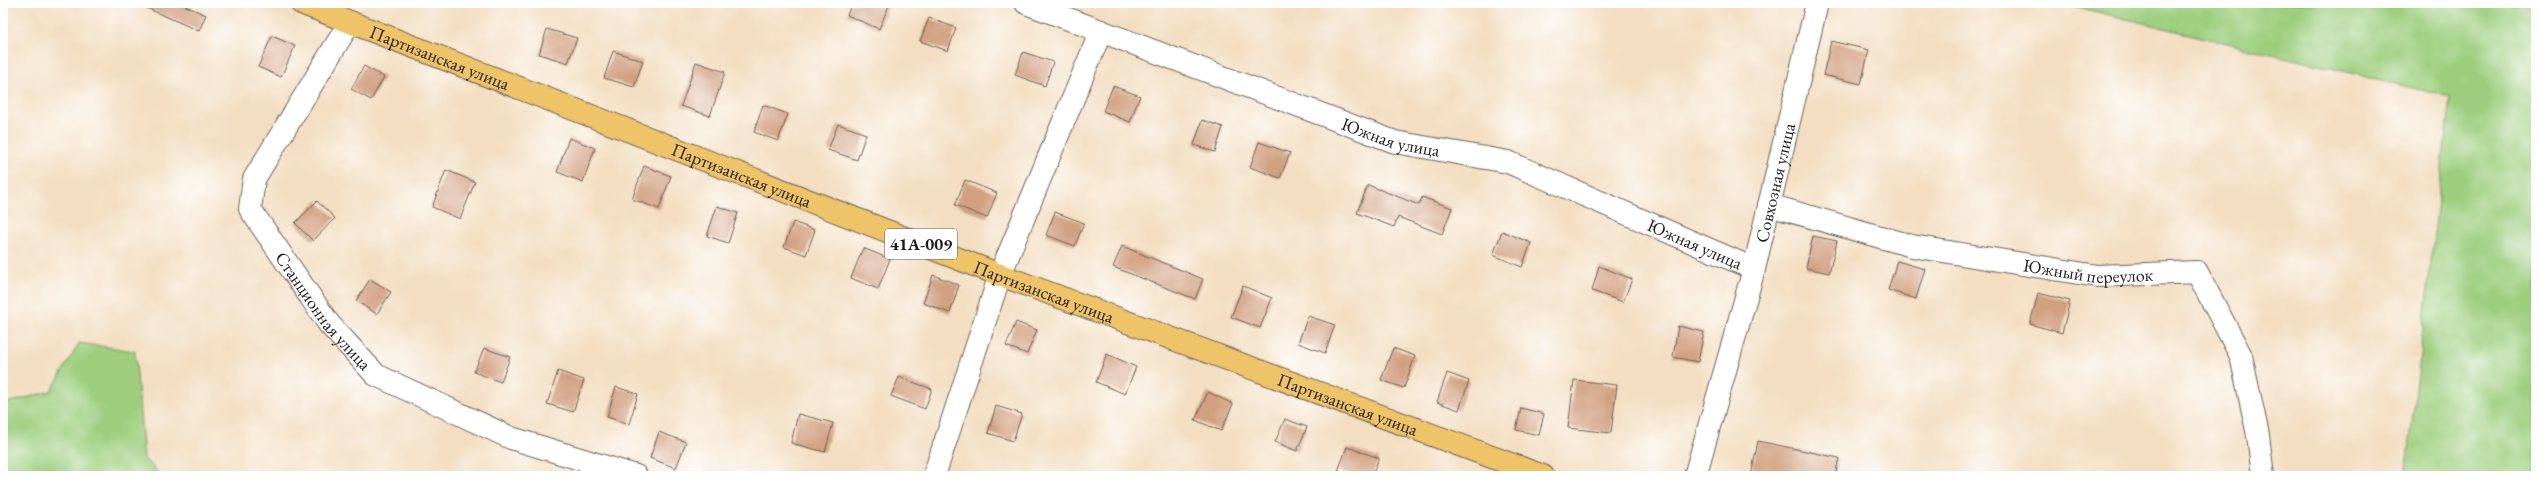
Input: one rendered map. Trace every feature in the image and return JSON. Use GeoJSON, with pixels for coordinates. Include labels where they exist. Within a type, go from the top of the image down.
{"type":"FeatureCollection","features":[{"type":"Feature","properties":{"kind":"main road","name":"Партизанская улица"},"geometry":{"type":"LineString","coordinates":[[301,3],[1000,275],[1544,476]]}},
{"type":"Feature","properties":{"kind":"street","name":"Южная улица"},"geometry":{"type":"LineString","coordinates":[[1026,3],[1395,142],[1508,162],[1754,269]]}},
{"type":"Feature","properties":{"kind":"street","name":"Совхозная улица"},"geometry":{"type":"LineString","coordinates":[[1694,476],[1754,269],[1817,3]]}},
{"type":"Feature","properties":{"kind":"street","name":"Станционная улица"},"geometry":{"type":"LineString","coordinates":[[350,22],[254,179],[250,209],[329,324],[376,375],[511,438],[636,476]]}},
{"type":"Feature","properties":{"kind":"street"},"geometry":{"type":"LineString","coordinates":[[941,474],[1000,275],[1101,31]]}},
{"type":"Feature","properties":{"kind":"street","name":"Южный переулок"},"geometry":{"type":"LineString","coordinates":[[1769,205],[1912,246],[2097,276],[2197,272],[2241,356],[2258,435],[2263,476]]}},
{"type":"Feature","properties":{"kind":"green space"},"geometry":{"type":"Polygon","coordinates":[[[2060,3],[2536,3],[2536,476],[2406,476],[2450,97],[2060,3]]]}},
{"type":"Feature","properties":{"kind":"green space"},"geometry":{"type":"Polygon","coordinates":[[[79,343],[135,351],[144,458],[162,476],[3,476],[3,404],[51,391],[79,343]]]}},
{"type":"Feature","properties":{"kind":"building"},"geometry":{"type":"Polygon","coordinates":[[[135,3],[179,3],[206,15],[199,31],[135,3]]]}},
{"type":"Feature","properties":{"kind":"building"},"geometry":{"type":"Polygon","coordinates":[[[852,3],[890,3],[879,29],[847,15],[852,3]]]}},
{"type":"Feature","properties":{"kind":"building"},"geometry":{"type":"Polygon","coordinates":[[[929,18],[956,28],[948,51],[920,41],[929,18]]]}},
{"type":"Feature","properties":{"kind":"building"},"geometry":{"type":"Polygon","coordinates":[[[547,29],[577,38],[568,63],[539,54],[547,29]]]}},
{"type":"Feature","properties":{"kind":"building"},"geometry":{"type":"Polygon","coordinates":[[[272,36],[295,46],[281,77],[258,67],[272,36]]]}},
{"type":"Feature","properties":{"kind":"building"},"geometry":{"type":"Polygon","coordinates":[[[1831,41],[1869,50],[1861,84],[1823,75],[1831,41]]]}},
{"type":"Feature","properties":{"kind":"building"},"geometry":{"type":"Polygon","coordinates":[[[613,51],[643,61],[634,87],[604,78],[613,51]]]}},
{"type":"Feature","properties":{"kind":"building"},"geometry":{"type":"Polygon","coordinates":[[[1023,52],[1053,62],[1045,86],[1015,75],[1023,52]]]}},
{"type":"Feature","properties":{"kind":"building"},"geometry":{"type":"Polygon","coordinates":[[[696,62],[725,72],[710,116],[681,106],[696,62]]]}},
{"type":"Feature","properties":{"kind":"building"},"geometry":{"type":"Polygon","coordinates":[[[364,66],[384,77],[371,100],[351,89],[364,66]]]}},
{"type":"Feature","properties":{"kind":"building"},"geometry":{"type":"Polygon","coordinates":[[[1113,86],[1140,96],[1130,122],[1103,111],[1113,86]]]}},
{"type":"Feature","properties":{"kind":"building"},"geometry":{"type":"Polygon","coordinates":[[[763,105],[788,114],[778,141],[754,132],[763,105]]]}},
{"type":"Feature","properties":{"kind":"building"},"geometry":{"type":"Polygon","coordinates":[[[1202,120],[1223,127],[1215,152],[1194,145],[1202,120]]]}},
{"type":"Feature","properties":{"kind":"building"},"geometry":{"type":"Polygon","coordinates":[[[838,124],[866,134],[857,160],[828,150],[838,124]]]}},
{"type":"Feature","properties":{"kind":"building"},"geometry":{"type":"Polygon","coordinates":[[[569,138],[595,148],[583,182],[557,172],[569,138]]]}},
{"type":"Feature","properties":{"kind":"building"},"geometry":{"type":"Polygon","coordinates":[[[1259,142],[1290,153],[1280,178],[1250,167],[1259,142]]]}},
{"type":"Feature","properties":{"kind":"building"},"geometry":{"type":"Polygon","coordinates":[[[644,166],[671,176],[659,209],[632,199],[644,166]]]}},
{"type":"Feature","properties":{"kind":"building"},"geometry":{"type":"Polygon","coordinates":[[[446,170],[475,182],[460,219],[432,207],[446,170]]]}},
{"type":"Feature","properties":{"kind":"building"},"geometry":{"type":"Polygon","coordinates":[[[965,180],[997,193],[987,218],[955,205],[965,180]]]}},
{"type":"Feature","properties":{"kind":"building"},"geometry":{"type":"Polygon","coordinates":[[[1368,185],[1419,205],[1422,197],[1452,208],[1442,234],[1398,217],[1394,227],[1357,213],[1368,185]]]}},
{"type":"Feature","properties":{"kind":"building"},"geometry":{"type":"Polygon","coordinates":[[[317,201],[335,218],[313,241],[295,223],[317,201]]]}},
{"type":"Feature","properties":{"kind":"building"},"geometry":{"type":"Polygon","coordinates":[[[717,206],[738,213],[728,243],[707,236],[717,206]]]}},
{"type":"Feature","properties":{"kind":"building"},"geometry":{"type":"Polygon","coordinates":[[[1055,212],[1084,223],[1075,246],[1046,235],[1055,212]]]}},
{"type":"Feature","properties":{"kind":"building"},"geometry":{"type":"Polygon","coordinates":[[[793,222],[815,230],[806,255],[784,247],[793,222]]]}},
{"type":"Feature","properties":{"kind":"building"},"geometry":{"type":"Polygon","coordinates":[[[1502,231],[1531,243],[1522,267],[1493,255],[1502,231]]]}},
{"type":"Feature","properties":{"kind":"building"},"geometry":{"type":"Polygon","coordinates":[[[1813,236],[1837,241],[1829,273],[1806,268],[1813,236]]]}},
{"type":"Feature","properties":{"kind":"building"},"geometry":{"type":"Polygon","coordinates":[[[1122,246],[1203,279],[1195,299],[1113,267],[1122,246]]]}},
{"type":"Feature","properties":{"kind":"building"},"geometry":{"type":"Polygon","coordinates":[[[863,248],[890,259],[878,289],[851,278],[863,248]]]}},
{"type":"Feature","properties":{"kind":"building"},"geometry":{"type":"Polygon","coordinates":[[[1897,261],[1925,269],[1916,299],[1888,290],[1897,261]]]}},
{"type":"Feature","properties":{"kind":"building"},"geometry":{"type":"Polygon","coordinates":[[[1599,266],[1632,279],[1623,302],[1592,291],[1599,266]]]}},
{"type":"Feature","properties":{"kind":"building"},"geometry":{"type":"Polygon","coordinates":[[[933,275],[959,285],[950,313],[923,303],[933,275]]]}},
{"type":"Feature","properties":{"kind":"building"},"geometry":{"type":"Polygon","coordinates":[[[370,279],[391,292],[377,314],[356,301],[370,279]]]}},
{"type":"Feature","properties":{"kind":"building"},"geometry":{"type":"Polygon","coordinates":[[[1243,286],[1272,298],[1260,328],[1231,317],[1243,286]]]}},
{"type":"Feature","properties":{"kind":"building"},"geometry":{"type":"Polygon","coordinates":[[[2038,293],[2070,301],[2062,333],[2030,324],[2038,293]]]}},
{"type":"Feature","properties":{"kind":"building"},"geometry":{"type":"Polygon","coordinates":[[[1308,316],[1335,325],[1325,353],[1298,343],[1308,316]]]}},
{"type":"Feature","properties":{"kind":"building"},"geometry":{"type":"Polygon","coordinates":[[[1016,322],[1037,330],[1027,354],[1006,346],[1016,322]]]}},
{"type":"Feature","properties":{"kind":"building"},"geometry":{"type":"Polygon","coordinates":[[[1678,326],[1704,332],[1698,362],[1673,357],[1678,326]]]}},
{"type":"Feature","properties":{"kind":"building"},"geometry":{"type":"Polygon","coordinates":[[[484,348],[510,357],[501,382],[474,372],[484,348]]]}},
{"type":"Feature","properties":{"kind":"building"},"geometry":{"type":"Polygon","coordinates":[[[1393,348],[1415,356],[1404,388],[1381,380],[1393,348]]]}},
{"type":"Feature","properties":{"kind":"building"},"geometry":{"type":"Polygon","coordinates":[[[1107,354],[1136,367],[1125,394],[1096,382],[1107,354]]]}},
{"type":"Feature","properties":{"kind":"building"},"geometry":{"type":"Polygon","coordinates":[[[558,371],[584,380],[573,412],[547,404],[558,371]]]}},
{"type":"Feature","properties":{"kind":"building"},"geometry":{"type":"Polygon","coordinates":[[[1447,373],[1469,381],[1459,410],[1437,402],[1447,373]]]}},
{"type":"Feature","properties":{"kind":"building"},"geometry":{"type":"Polygon","coordinates":[[[899,377],[932,389],[925,409],[891,396],[899,377]]]}},
{"type":"Feature","properties":{"kind":"building"},"geometry":{"type":"Polygon","coordinates":[[[1574,380],[1617,385],[1611,433],[1568,428],[1574,380]]]}},
{"type":"Feature","properties":{"kind":"building"},"geometry":{"type":"Polygon","coordinates":[[[616,387],[638,394],[629,424],[607,417],[616,387]]]}},
{"type":"Feature","properties":{"kind":"building"},"geometry":{"type":"Polygon","coordinates":[[[1208,392],[1233,404],[1221,431],[1195,420],[1208,392]]]}},
{"type":"Feature","properties":{"kind":"building"},"geometry":{"type":"Polygon","coordinates":[[[996,406],[1022,414],[1013,441],[988,433],[996,406]]]}},
{"type":"Feature","properties":{"kind":"building"},"geometry":{"type":"Polygon","coordinates":[[[1521,408],[1544,414],[1539,435],[1516,430],[1521,408]]]}},
{"type":"Feature","properties":{"kind":"building"},"geometry":{"type":"Polygon","coordinates":[[[798,414],[833,423],[825,452],[791,443],[798,414]]]}},
{"type":"Feature","properties":{"kind":"building"},"geometry":{"type":"Polygon","coordinates":[[[1285,419],[1307,427],[1297,451],[1275,442],[1285,419]]]}},
{"type":"Feature","properties":{"kind":"building"},"geometry":{"type":"Polygon","coordinates":[[[659,432],[686,442],[676,468],[650,458],[659,432]]]}},
{"type":"Feature","properties":{"kind":"building"},"geometry":{"type":"Polygon","coordinates":[[[1758,441],[1839,458],[1835,476],[1751,476],[1758,441]]]}},
{"type":"Feature","properties":{"kind":"building"},"geometry":{"type":"Polygon","coordinates":[[[1347,447],[1379,458],[1372,476],[1353,476],[1338,471],[1347,447]]]}}]}
